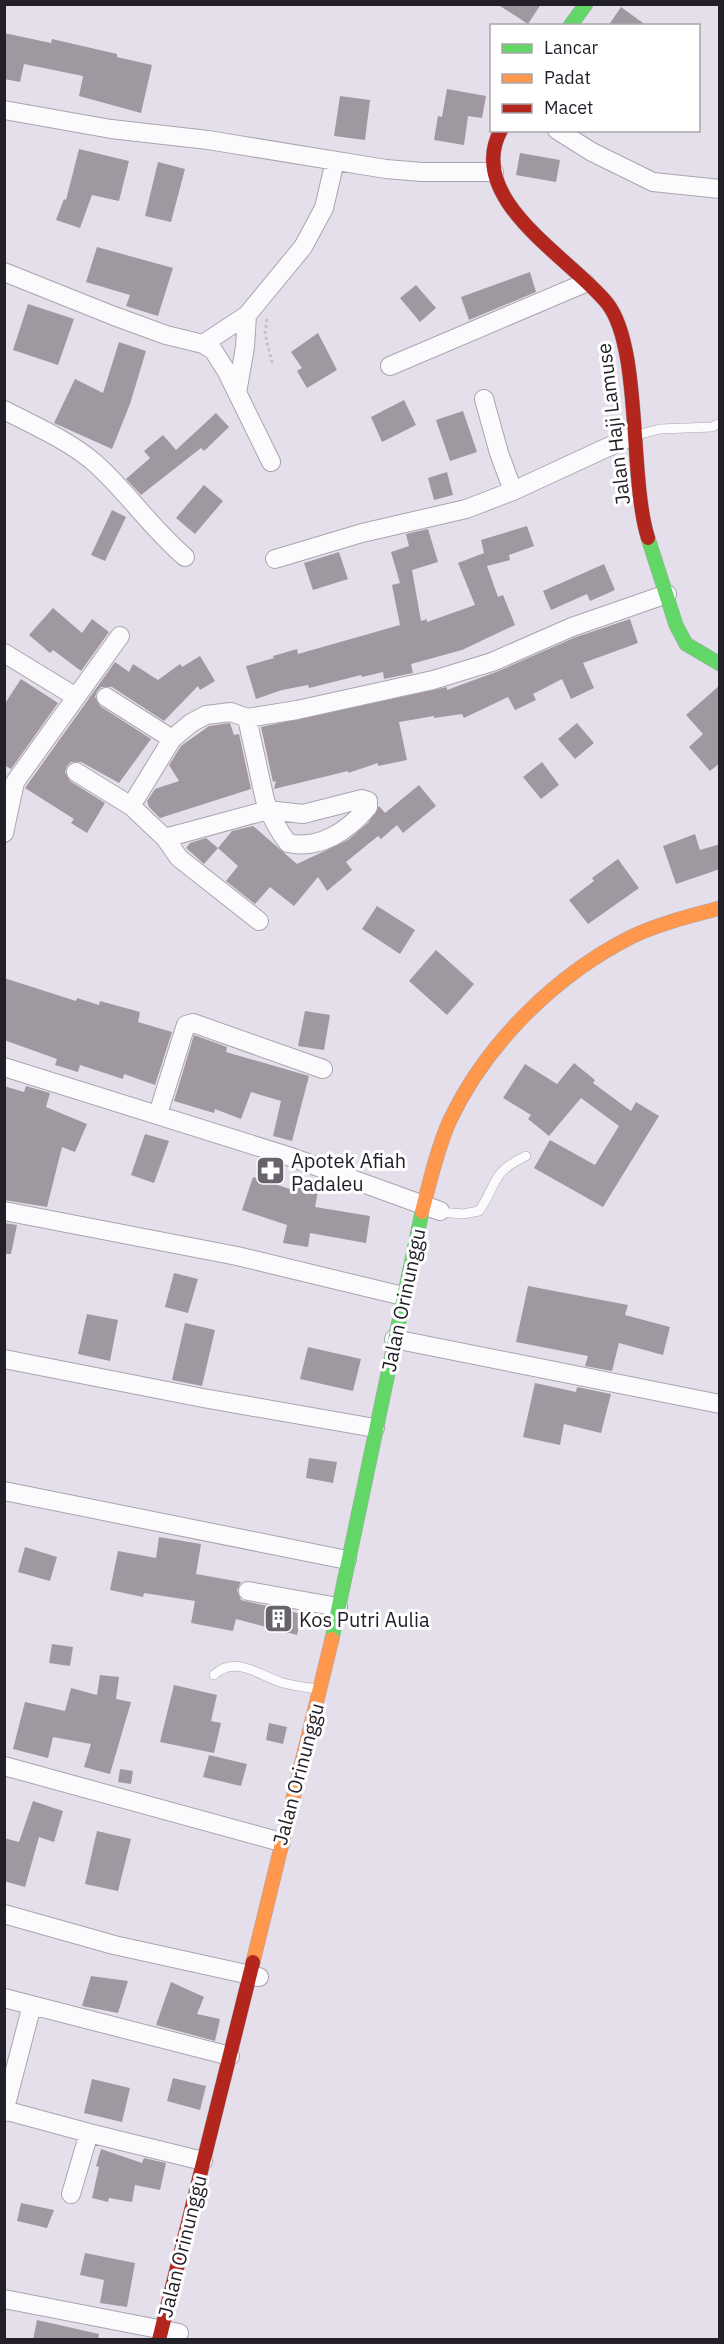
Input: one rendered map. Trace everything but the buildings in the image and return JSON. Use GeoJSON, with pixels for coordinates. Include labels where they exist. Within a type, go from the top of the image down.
{"type":"FeatureCollection","features":[{"type":"Feature","properties":{"kind":"street"},"geometry":{"type":"LineString","coordinates":[[571,24],[586,4]]}},
{"type":"Feature","properties":{"kind":"street"},"geometry":{"type":"LineString","coordinates":[[4,110],[111,129],[208,140],[335,161],[422,172],[494,172]]}},
{"type":"Feature","properties":{"kind":"street","name":"Jalan Haji Lamuse"},"geometry":{"type":"LineString","coordinates":[[500,132],[496,139],[494,172],[509,204],[531,232],[607,303],[620,325],[628,368],[647,534],[676,625],[686,644],[704,657],[720,664]]}},
{"type":"Feature","properties":{"kind":"street"},"geometry":{"type":"LineString","coordinates":[[560,132],[592,152],[653,182],[720,189]]}},
{"type":"Feature","properties":{"kind":"street"},"geometry":{"type":"LineString","coordinates":[[203,344],[247,315],[303,247],[324,208],[335,161]]}},
{"type":"Feature","properties":{"kind":"street"},"geometry":{"type":"LineString","coordinates":[[4,272],[166,335],[203,344],[219,356],[271,462]]}},
{"type":"Feature","properties":{"kind":"street"},"geometry":{"type":"LineString","coordinates":[[390,366],[585,283]]}},
{"type":"Feature","properties":{"kind":"street"},"geometry":{"type":"LineString","coordinates":[[237,393],[245,346],[247,315]]}},
{"type":"Feature","properties":{"kind":"street"},"geometry":{"type":"LineString","coordinates":[[484,399],[499,453],[513,491]]}},
{"type":"Feature","properties":{"kind":"street"},"geometry":{"type":"LineString","coordinates":[[4,410],[85,454],[98,465],[162,538],[185,557]]}},
{"type":"Feature","properties":{"kind":"street"},"geometry":{"type":"LineString","coordinates":[[275,559],[362,533],[466,509],[513,491],[634,435]]}},
{"type":"Feature","properties":{"kind":"street"},"geometry":{"type":"LineString","coordinates":[[131,806],[172,740],[191,723],[206,715],[231,712],[247,718],[370,695],[462,672],[492,663],[572,627],[667,594]]}},
{"type":"Feature","properties":{"kind":"street"},"geometry":{"type":"LineString","coordinates":[[4,833],[15,782],[120,636]]}},
{"type":"Feature","properties":{"kind":"street"},"geometry":{"type":"LineString","coordinates":[[4,652],[76,698]]}},
{"type":"Feature","properties":{"kind":"street"},"geometry":{"type":"LineString","coordinates":[[106,697],[172,740]]}},
{"type":"Feature","properties":{"kind":"street"},"geometry":{"type":"LineString","coordinates":[[165,838],[268,810],[303,814],[362,799],[368,801],[368,807],[338,834],[315,845],[288,843],[274,824],[268,810],[247,718]]}},
{"type":"Feature","properties":{"kind":"street"},"geometry":{"type":"LineString","coordinates":[[76,772],[131,806],[165,838],[179,858],[259,921]]}},
{"type":"Feature","properties":{"kind":"street","name":"Jalan Orinunggu"},"geometry":{"type":"LineString","coordinates":[[435,1213],[440,1146],[462,1098],[488,1057],[524,1017],[577,969],[634,936],[679,919],[720,908]]}},
{"type":"Feature","properties":{"kind":"street"},"geometry":{"type":"LineString","coordinates":[[675,936],[720,921]]}},
{"type":"Feature","properties":{"kind":"street"},"geometry":{"type":"LineString","coordinates":[[590,978],[630,951],[652,943]]}},
{"type":"Feature","properties":{"kind":"street"},"geometry":{"type":"LineString","coordinates":[[158,1114],[186,1025],[193,1023],[323,1069]]}},
{"type":"Feature","properties":{"kind":"street","name":"Jalan Orinunggu"},"geometry":{"type":"LineString","coordinates":[[4,1067],[288,1156],[435,1213]]}},
{"type":"Feature","properties":{"kind":"street","name":"Jalan Orinunggu"},"geometry":{"type":"LineString","coordinates":[[172,2332],[203,2161],[230,2056],[256,1977],[338,1636],[405,1337],[403,1296],[444,1192]]}},
{"type":"Feature","properties":{"kind":"street"},"geometry":{"type":"LineString","coordinates":[[4,1212],[237,1256],[403,1296]]}},
{"type":"Feature","properties":{"kind":"street"},"geometry":{"type":"LineString","coordinates":[[405,1337],[720,1404]]}},
{"type":"Feature","properties":{"kind":"street","name":"Jalan Orinunggu"},"geometry":{"type":"LineString","coordinates":[[338,1636],[338,1607],[375,1428],[405,1337]]}},
{"type":"Feature","properties":{"kind":"street"},"geometry":{"type":"LineString","coordinates":[[4,1359],[203,1398],[375,1428]]}},
{"type":"Feature","properties":{"kind":"street"},"geometry":{"type":"LineString","coordinates":[[4,1491],[347,1560]]}},
{"type":"Feature","properties":{"kind":"street"},"geometry":{"type":"LineString","coordinates":[[248,1591],[338,1607]]}},
{"type":"Feature","properties":{"kind":"street","name":"Jalan Orinunggu"},"geometry":{"type":"LineString","coordinates":[[236,2090],[281,1842],[321,1689],[332,1658]]}},
{"type":"Feature","properties":{"kind":"street"},"geometry":{"type":"LineString","coordinates":[[4,1766],[281,1842]]}},
{"type":"Feature","properties":{"kind":"street"},"geometry":{"type":"LineString","coordinates":[[4,1914],[114,1945],[256,1977]]}},
{"type":"Feature","properties":{"kind":"street"},"geometry":{"type":"LineString","coordinates":[[4,1998],[230,2056]]}},
{"type":"Feature","properties":{"kind":"street"},"geometry":{"type":"LineString","coordinates":[[32,2005],[5,2111],[203,2161]]}},
{"type":"Feature","properties":{"kind":"street"},"geometry":{"type":"LineString","coordinates":[[71,2194],[89,2133]]}},
{"type":"Feature","properties":{"kind":"street"},"geometry":{"type":"LineString","coordinates":[[4,2299],[172,2332]]}},
{"type":"Feature","properties":{"kind":"lane"},"geometry":{"type":"LineString","coordinates":[[634,435],[660,429],[712,427],[720,423]]}},
{"type":"Feature","properties":{"kind":"lane"},"geometry":{"type":"LineString","coordinates":[[435,1213],[463,1214],[479,1211],[487,1199],[494,1180],[503,1169],[526,1156]]}},
{"type":"Feature","properties":{"kind":"lane"},"geometry":{"type":"LineString","coordinates":[[214,1676],[221,1668],[233,1665],[281,1682],[321,1689]]}},
{"type":"Feature","properties":{"kind":"path"},"geometry":{"type":"LineString","coordinates":[[270,285],[266,334],[273,366]]}},
{"type":"Feature","properties":{"kind":"traffic: fast"},"geometry":{"type":"LineString","coordinates":[[571,24],[586,4]]}},
{"type":"Feature","properties":{"kind":"traffic: fast"},"geometry":{"type":"LineString","coordinates":[[648,538],[676,625],[686,644],[720,664]]}},
{"type":"Feature","properties":{"kind":"traffic: fast"},"geometry":{"type":"LineString","coordinates":[[332,1639],[422,1212]]}},
{"type":"Feature","properties":{"kind":"traffic: slow"},"geometry":{"type":"LineString","coordinates":[[422,1212],[446,1130],[465,1091],[504,1038],[527,1013],[551,990],[578,970],[633,936],[720,908]]}},
{"type":"Feature","properties":{"kind":"traffic: slow"},"geometry":{"type":"LineString","coordinates":[[253,1962],[332,1639]]}},
{"type":"Feature","properties":{"kind":"traffic: jam"},"geometry":{"type":"LineString","coordinates":[[500,132],[493,155],[497,180],[509,203],[527,226],[607,303],[618,323],[626,350],[638,482],[648,538]]}},
{"type":"Feature","properties":{"kind":"traffic: jam"},"geometry":{"type":"LineString","coordinates":[[159,2340],[253,1962]]}},
{"type":"Feature","properties":{"kind":"place","name":"Apotek Afiah Padaleu"},"geometry":{"type":"Point","coordinates":[270,1171]}},
{"type":"Feature","properties":{"kind":"place","name":"Kos Putri Aulia"},"geometry":{"type":"Point","coordinates":[278,1619]}}]}
